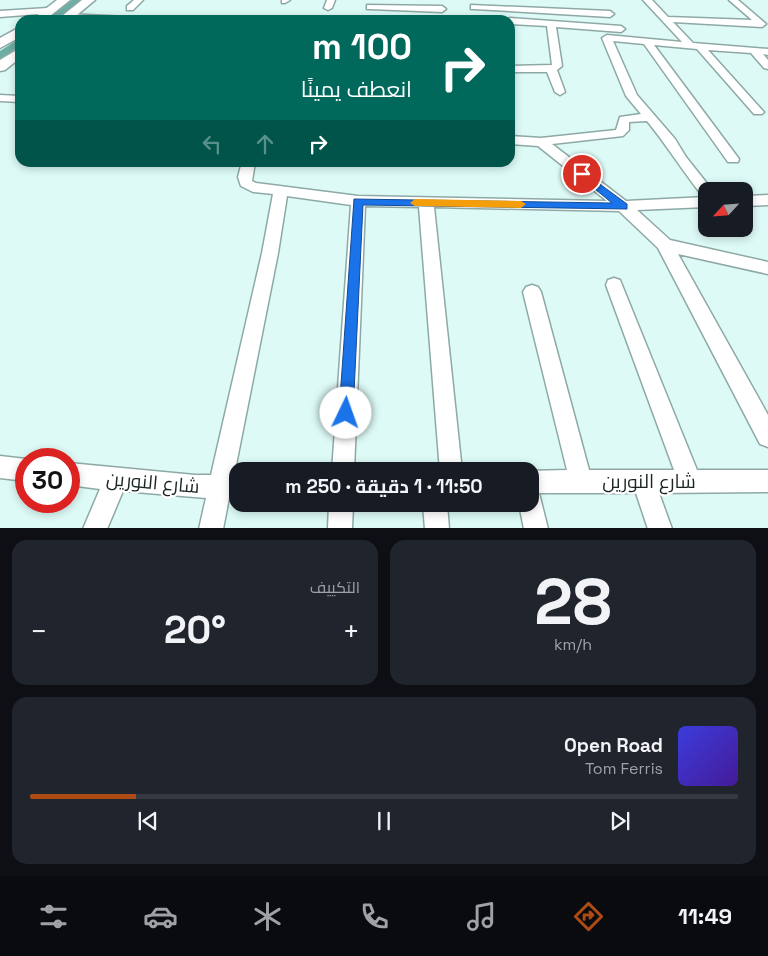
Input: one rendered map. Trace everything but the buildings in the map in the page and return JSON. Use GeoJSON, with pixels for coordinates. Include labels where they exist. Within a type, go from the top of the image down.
{"type":"FeatureCollection","features":[{"type":"Feature","properties":{"kind":"main road"},"geometry":{"type":"LineString","coordinates":[[44,15],[64,0]]}},
{"type":"Feature","properties":{"kind":"main road"},"geometry":{"type":"LineString","coordinates":[[70,15],[90,0]]}},
{"type":"Feature","properties":{"kind":"main road"},"geometry":{"type":"LineString","coordinates":[[0,44],[15,34]]}},
{"type":"Feature","properties":{"kind":"main road"},"geometry":{"type":"LineString","coordinates":[[0,68],[15,56]]}},
{"type":"Feature","properties":{"kind":"street"},"geometry":{"type":"LineString","coordinates":[[130,8],[139,0]]}},
{"type":"Feature","properties":{"kind":"street"},"geometry":{"type":"LineString","coordinates":[[647,0],[665,20],[695,46],[758,112]]}},
{"type":"Feature","properties":{"kind":"street"},"geometry":{"type":"LineString","coordinates":[[733,0],[764,26]]}},
{"type":"Feature","properties":{"kind":"street"},"geometry":{"type":"LineString","coordinates":[[474,7],[494,4],[607,10],[629,40]]}},
{"type":"Feature","properties":{"kind":"street"},"geometry":{"type":"LineString","coordinates":[[370,7],[442,9]]}},
{"type":"Feature","properties":{"kind":"street"},"geometry":{"type":"LineString","coordinates":[[0,14],[48,12]]}},
{"type":"Feature","properties":{"kind":"street"},"geometry":{"type":"LineString","coordinates":[[665,20],[764,26]]}},
{"type":"Feature","properties":{"kind":"street"},"geometry":{"type":"LineString","coordinates":[[0,23],[15,22]]}},
{"type":"Feature","properties":{"kind":"street"},"geometry":{"type":"LineString","coordinates":[[515,22],[607,38],[768,52]]}},
{"type":"Feature","properties":{"kind":"street"},"geometry":{"type":"LineString","coordinates":[[551,28],[621,29]]}},
{"type":"Feature","properties":{"kind":"street"},"geometry":{"type":"LineString","coordinates":[[515,69],[551,69],[557,66],[551,28]]}},
{"type":"Feature","properties":{"kind":"street"},"geometry":{"type":"LineString","coordinates":[[607,38],[632,96],[671,142],[681,159],[699,182]]}},
{"type":"Feature","properties":{"kind":"street"},"geometry":{"type":"LineString","coordinates":[[647,42],[733,159]]}},
{"type":"Feature","properties":{"kind":"street"},"geometry":{"type":"LineString","coordinates":[[754,52],[768,66]]}},
{"type":"Feature","properties":{"kind":"street"},"geometry":{"type":"LineString","coordinates":[[551,69],[560,92]]}},
{"type":"Feature","properties":{"kind":"street"},"geometry":{"type":"LineString","coordinates":[[0,98],[15,99]]}},
{"type":"Feature","properties":{"kind":"street"},"geometry":{"type":"LineString","coordinates":[[515,140],[541,142],[619,133],[623,130],[622,124],[624,119],[648,117]]}},
{"type":"Feature","properties":{"kind":"street"},"geometry":{"type":"LineString","coordinates":[[541,142],[623,206],[664,244],[768,436]]}},
{"type":"Feature","properties":{"kind":"street"},"geometry":{"type":"LineString","coordinates":[[248,167],[245,177],[246,183],[253,187],[358,201],[623,206],[698,202]]}},
{"type":"Feature","properties":{"kind":"street"},"geometry":{"type":"LineString","coordinates":[[211,528],[228,486],[281,191]]}},
{"type":"Feature","properties":{"kind":"street"},"geometry":{"type":"LineString","coordinates":[[753,201],[768,200]]}},
{"type":"Feature","properties":{"kind":"street"},"geometry":{"type":"LineString","coordinates":[[344,462],[358,201]]}},
{"type":"Feature","properties":{"kind":"street"},"geometry":{"type":"LineString","coordinates":[[426,203],[450,462]]}},
{"type":"Feature","properties":{"kind":"street"},"geometry":{"type":"LineString","coordinates":[[664,244],[686,251],[768,268]]}},
{"type":"Feature","properties":{"kind":"street"},"geometry":{"type":"LineString","coordinates":[[614,285],[690,481]]}},
{"type":"Feature","properties":{"kind":"street"},"geometry":{"type":"LineString","coordinates":[[532,292],[581,482]]}},
{"type":"Feature","properties":{"kind":"street","name":"شارع النورين"},"geometry":{"type":"LineString","coordinates":[[80,475],[195,487],[228,486]]}},
{"type":"Feature","properties":{"kind":"street"},"geometry":{"type":"LineString","coordinates":[[95,528],[116,479]]}},
{"type":"Feature","properties":{"kind":"street"},"geometry":{"type":"LineString","coordinates":[[643,481],[660,528]]}},
{"type":"Feature","properties":{"kind":"street","name":"شارع النورين"},"geometry":{"type":"LineString","coordinates":[[539,482],[768,481]]}},
{"type":"Feature","properties":{"kind":"street"},"geometry":{"type":"LineString","coordinates":[[340,528],[341,512]]}},
{"type":"Feature","properties":{"kind":"street"},"geometry":{"type":"LineString","coordinates":[[436,512],[437,528]]}},
{"type":"Feature","properties":{"kind":"street"},"geometry":{"type":"LineString","coordinates":[[532,512],[536,528]]}},
{"type":"Feature","properties":{"kind":"waterway"},"geometry":{"type":"LineString","coordinates":[[57,15],[78,0]]}},
{"type":"Feature","properties":{"kind":"waterway"},"geometry":{"type":"LineString","coordinates":[[0,56],[15,45]]}},
{"type":"Feature","properties":{"kind":"slow traffic"},"geometry":{"type":"LineString","coordinates":[[415,203],[521,204]]}},
{"type":"Feature","properties":{"kind":"route"},"geometry":{"type":"LineString","coordinates":[[346,413],[358,201],[623,206],[582,174]]}}]}
